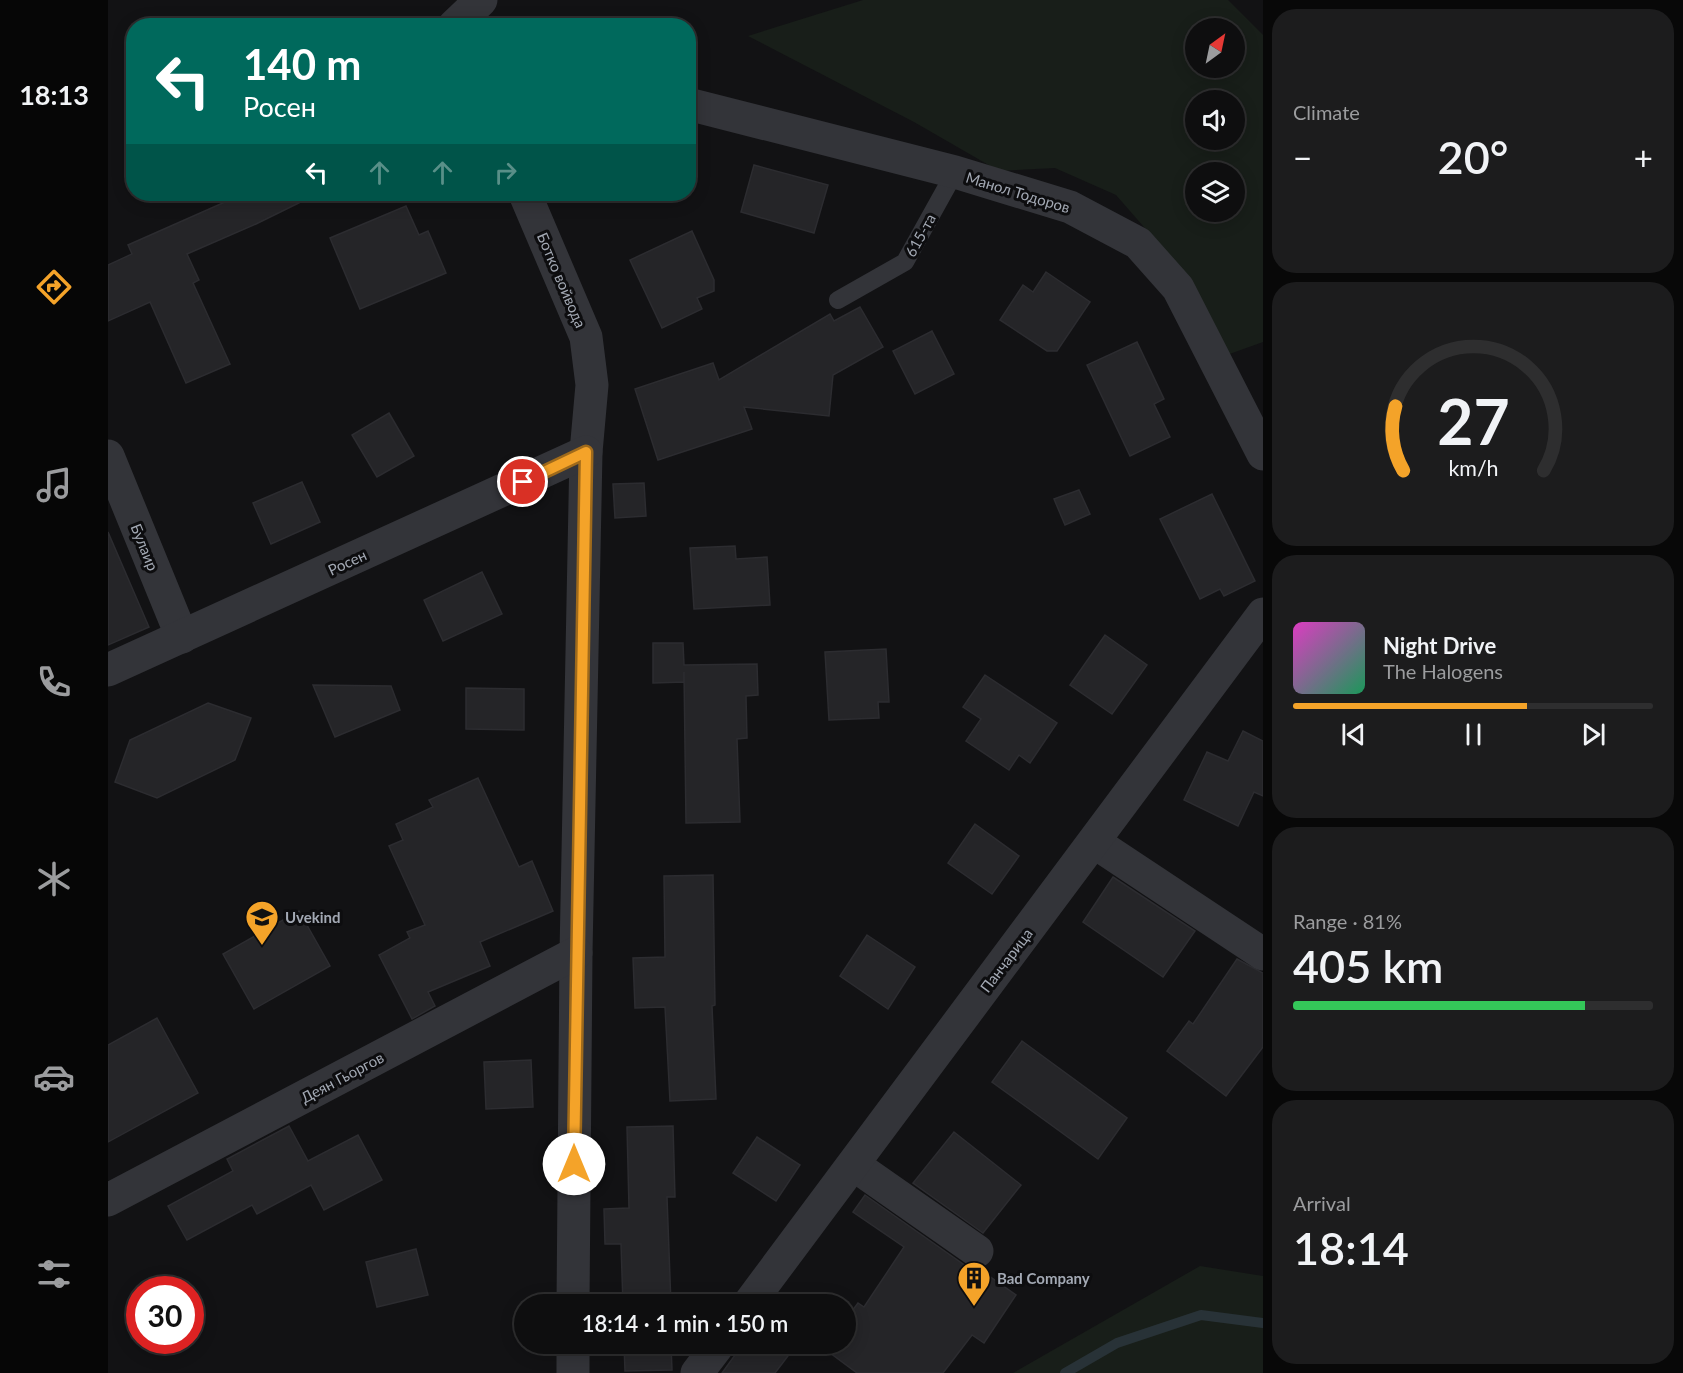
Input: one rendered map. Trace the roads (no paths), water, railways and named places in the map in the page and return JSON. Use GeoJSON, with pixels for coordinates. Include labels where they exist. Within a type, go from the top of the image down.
{"type":"FeatureCollection","features":[{"type":"Feature","properties":{"kind":"street"},"geometry":{"type":"LineString","coordinates":[[447,0],[452,18]]}},
{"type":"Feature","properties":{"kind":"street"},"geometry":{"type":"LineString","coordinates":[[462,18],[481,0]]}},
{"type":"Feature","properties":{"kind":"street","name":"Манол Тодоров"},"geometry":{"type":"LineString","coordinates":[[696,106],[955,172],[1070,207],[1138,243],[1178,288],[1263,454]]}},
{"type":"Feature","properties":{"kind":"street","name":"Ботко войвода"},"geometry":{"type":"LineString","coordinates":[[528,201],[586,337],[592,385],[586,452],[576,953],[573,1294]]}},
{"type":"Feature","properties":{"kind":"street","name":"Росен"},"geometry":{"type":"LineString","coordinates":[[108,670],[586,452]]}},
{"type":"Feature","properties":{"kind":"street","name":"Булаир"},"geometry":{"type":"LineString","coordinates":[[108,456],[182,637]]}},
{"type":"Feature","properties":{"kind":"street","name":"Панчарица"},"geometry":{"type":"LineString","coordinates":[[756,1294],[1263,614]]}},
{"type":"Feature","properties":{"kind":"street"},"geometry":{"type":"LineString","coordinates":[[1094,842],[1263,954]]}},
{"type":"Feature","properties":{"kind":"street","name":"Деян Гьоргов"},"geometry":{"type":"LineString","coordinates":[[108,1200],[576,953]]}},
{"type":"Feature","properties":{"kind":"street"},"geometry":{"type":"LineString","coordinates":[[854,1165],[977,1251]]}},
{"type":"Feature","properties":{"kind":"street"},"geometry":{"type":"LineString","coordinates":[[573,1354],[573,1373]]}},
{"type":"Feature","properties":{"kind":"street"},"geometry":{"type":"LineString","coordinates":[[697,1373],[711,1354]]}},
{"type":"Feature","properties":{"kind":"lane","name":"615-та"},"geometry":{"type":"LineString","coordinates":[[838,300],[904,262],[955,172]]}},
{"type":"Feature","properties":{"kind":"waterway"},"geometry":{"type":"LineString","coordinates":[[1065,1373],[1117,1343],[1201,1315],[1263,1323]]}},
{"type":"Feature","properties":{"kind":"place","name":"Uvekind"},"geometry":{"type":"Point","coordinates":[262,946]}},
{"type":"Feature","properties":{"kind":"place","name":"Bad Company"},"geometry":{"type":"Point","coordinates":[974,1307]}}]}
